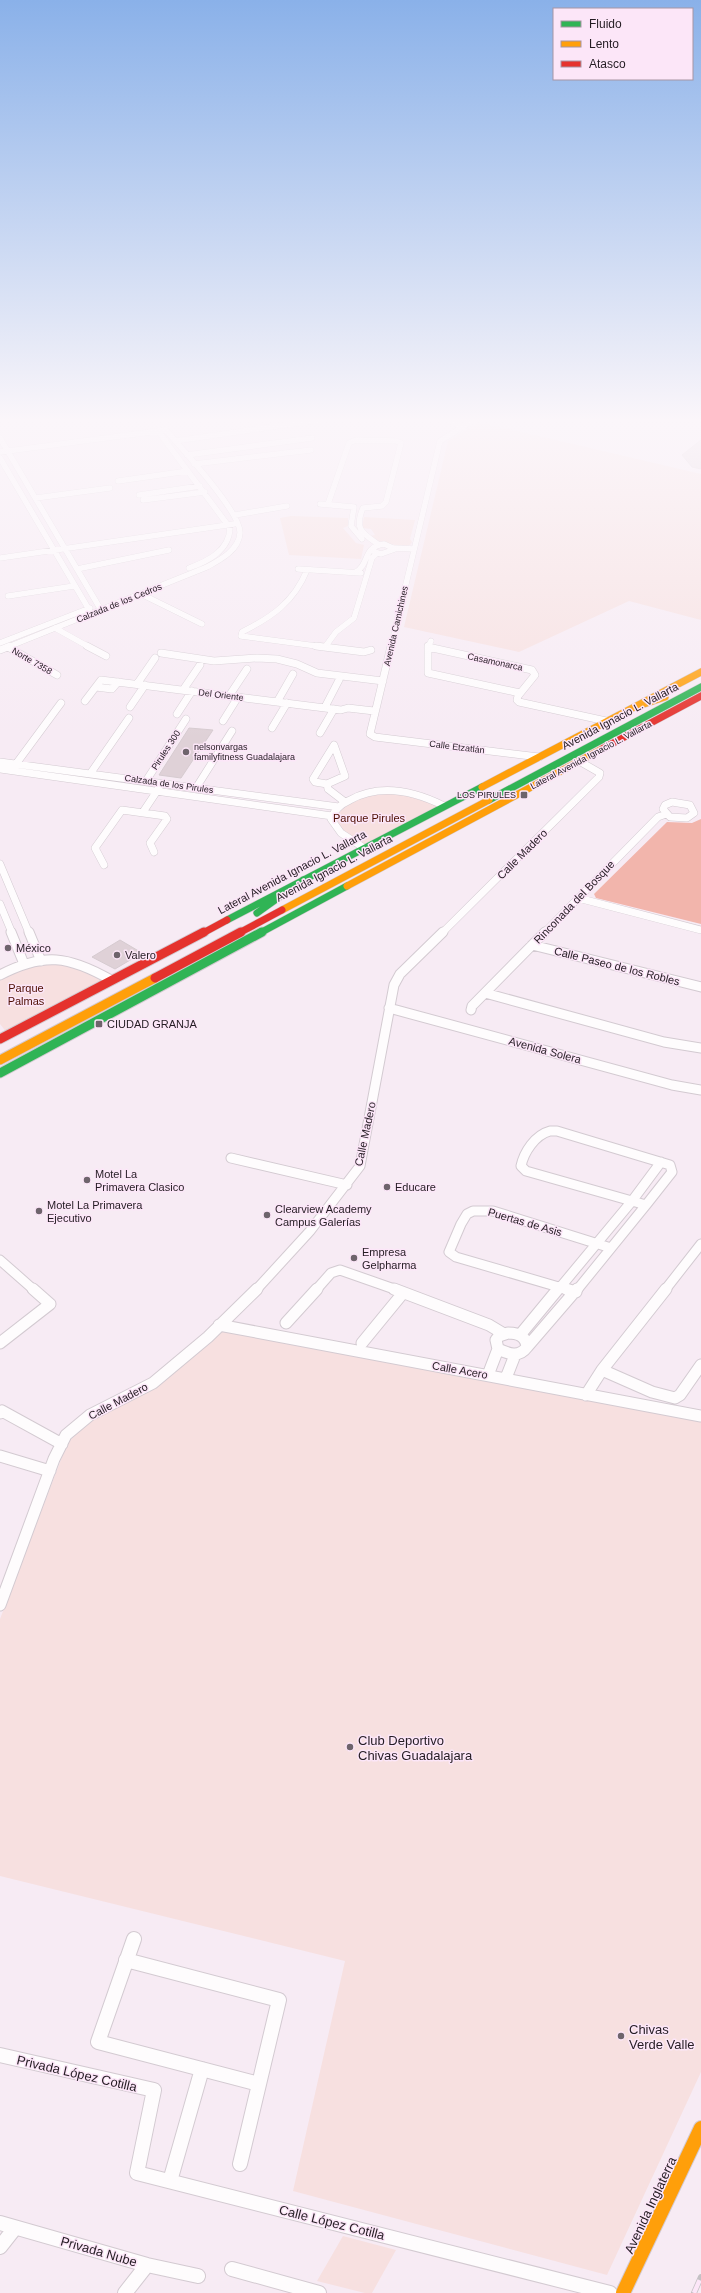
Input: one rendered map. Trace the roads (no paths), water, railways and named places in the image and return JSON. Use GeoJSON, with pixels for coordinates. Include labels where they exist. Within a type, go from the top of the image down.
{"type":"FeatureCollection","features":[{"type":"Feature","properties":{"kind":"main road","name":"Lateral Avenida Ignacio L. Vallarta"},"geometry":{"type":"LineString","coordinates":[[1,1037],[701,672]]}},
{"type":"Feature","properties":{"kind":"main road","name":"Avenida Ignacio L. Vallarta"},"geometry":{"type":"LineString","coordinates":[[0,1052],[701,680]]}},
{"type":"Feature","properties":{"kind":"main road","name":"Avenida Ignacio L. Vallarta"},"geometry":{"type":"LineString","coordinates":[[0,1060],[701,687]]}},
{"type":"Feature","properties":{"kind":"main road"},"geometry":{"type":"LineString","coordinates":[[687,703],[701,691]]}},
{"type":"Feature","properties":{"kind":"main road"},"geometry":{"type":"LineString","coordinates":[[638,706],[679,692]]}},
{"type":"Feature","properties":{"kind":"main road","name":"Lateral Avenida Ignacio L. Vallarta"},"geometry":{"type":"LineString","coordinates":[[270,928],[701,696]]}},
{"type":"Feature","properties":{"kind":"main road"},"geometry":{"type":"LineString","coordinates":[[242,923],[303,880]]}},
{"type":"Feature","properties":{"kind":"main road"},"geometry":{"type":"LineString","coordinates":[[168,970],[270,928]]}},
{"type":"Feature","properties":{"kind":"main road"},"geometry":{"type":"LineString","coordinates":[[0,1073],[270,928]]}},
{"type":"Feature","properties":{"kind":"main road","name":"Avenida Inglaterra"},"geometry":{"type":"LineString","coordinates":[[623,2293],[701,2128]]}},
{"type":"Feature","properties":{"kind":"street"},"geometry":{"type":"LineString","coordinates":[[39,524],[74,586],[90,611]]}},
{"type":"Feature","properties":{"kind":"street"},"geometry":{"type":"LineString","coordinates":[[51,524],[100,607]]}},
{"type":"Feature","properties":{"kind":"street"},"geometry":{"type":"LineString","coordinates":[[0,552],[64,546],[213,524]]}},
{"type":"Feature","properties":{"kind":"street","name":"Calzada de los Cedros"},"geometry":{"type":"LineString","coordinates":[[100,607],[123,594],[210,558],[227,542],[231,533],[228,524]]}},
{"type":"Feature","properties":{"kind":"street","name":"Calzada de los Cedros"},"geometry":{"type":"LineString","coordinates":[[0,643],[100,607],[132,598],[219,561],[236,543],[240,533],[238,524]]}},
{"type":"Feature","properties":{"kind":"street"},"geometry":{"type":"LineString","coordinates":[[351,524],[356,534],[375,549],[386,554],[394,550]]}},
{"type":"Feature","properties":{"kind":"street"},"geometry":{"type":"LineString","coordinates":[[358,524],[362,533],[375,549]]}},
{"type":"Feature","properties":{"kind":"street","name":"Avenida Camichines"},"geometry":{"type":"LineString","coordinates":[[375,737],[370,734],[369,731],[383,681],[419,524]]}},
{"type":"Feature","properties":{"kind":"street"},"geometry":{"type":"LineString","coordinates":[[356,534],[362,533]]}},
{"type":"Feature","properties":{"kind":"street"},"geometry":{"type":"LineString","coordinates":[[0,558],[53,547]]}},
{"type":"Feature","properties":{"kind":"street"},"geometry":{"type":"LineString","coordinates":[[356,572],[361,569],[366,554],[375,549],[413,550]]}},
{"type":"Feature","properties":{"kind":"street"},"geometry":{"type":"LineString","coordinates":[[325,647],[336,632],[354,618],[375,549]]}},
{"type":"Feature","properties":{"kind":"street"},"geometry":{"type":"LineString","coordinates":[[78,569],[169,550]]}},
{"type":"Feature","properties":{"kind":"street"},"geometry":{"type":"LineString","coordinates":[[364,563],[371,563]]}},
{"type":"Feature","properties":{"kind":"street"},"geometry":{"type":"LineString","coordinates":[[298,570],[356,572],[367,575]]}},
{"type":"Feature","properties":{"kind":"street"},"geometry":{"type":"LineString","coordinates":[[307,570],[301,587],[290,601],[274,615],[240,635],[243,637],[364,652],[371,650]]}},
{"type":"Feature","properties":{"kind":"street"},"geometry":{"type":"LineString","coordinates":[[69,577],[81,575]]}},
{"type":"Feature","properties":{"kind":"street"},"geometry":{"type":"LineString","coordinates":[[8,596],[74,586]]}},
{"type":"Feature","properties":{"kind":"street"},"geometry":{"type":"LineString","coordinates":[[123,594],[132,598]]}},
{"type":"Feature","properties":{"kind":"street"},"geometry":{"type":"LineString","coordinates":[[141,594],[202,624]]}},
{"type":"Feature","properties":{"kind":"street","name":"Calzada de los Cedros"},"geometry":{"type":"LineString","coordinates":[[0,650],[55,628],[90,611]]}},
{"type":"Feature","properties":{"kind":"street"},"geometry":{"type":"LineString","coordinates":[[55,628],[106,656]]}},
{"type":"Feature","properties":{"kind":"street","name":"Casamonarca"},"geometry":{"type":"LineString","coordinates":[[430,644],[536,672],[520,693],[428,674],[430,644]]}},
{"type":"Feature","properties":{"kind":"street","name":"Norte 7358"},"geometry":{"type":"LineString","coordinates":[[8,647],[57,675]]}},
{"type":"Feature","properties":{"kind":"street"},"geometry":{"type":"LineString","coordinates":[[137,684],[158,656],[214,661],[257,658],[277,659],[298,664],[317,673],[383,681]]}},
{"type":"Feature","properties":{"kind":"street"},"geometry":{"type":"LineString","coordinates":[[183,690],[200,665]]}},
{"type":"Feature","properties":{"kind":"street"},"geometry":{"type":"LineString","coordinates":[[230,696],[247,669]]}},
{"type":"Feature","properties":{"kind":"street"},"geometry":{"type":"LineString","coordinates":[[277,702],[293,674]]}},
{"type":"Feature","properties":{"kind":"street","name":"Del Oriente"},"geometry":{"type":"LineString","coordinates":[[96,687],[102,680],[373,713]]}},
{"type":"Feature","properties":{"kind":"street"},"geometry":{"type":"LineString","coordinates":[[325,707],[340,680]]}},
{"type":"Feature","properties":{"kind":"street"},"geometry":{"type":"LineString","coordinates":[[85,701],[96,687],[112,689],[118,682]]}},
{"type":"Feature","properties":{"kind":"street"},"geometry":{"type":"LineString","coordinates":[[130,707],[146,685]]}},
{"type":"Feature","properties":{"kind":"street"},"geometry":{"type":"LineString","coordinates":[[177,714],[192,691]]}},
{"type":"Feature","properties":{"kind":"street"},"geometry":{"type":"LineString","coordinates":[[520,693],[517,700],[522,703],[606,721]]}},
{"type":"Feature","properties":{"kind":"street"},"geometry":{"type":"LineString","coordinates":[[223,721],[238,697]]}},
{"type":"Feature","properties":{"kind":"street"},"geometry":{"type":"LineString","coordinates":[[12,771],[61,703]]}},
{"type":"Feature","properties":{"kind":"street"},"geometry":{"type":"LineString","coordinates":[[272,728],[287,703]]}},
{"type":"Feature","properties":{"kind":"street"},"geometry":{"type":"LineString","coordinates":[[320,733],[334,709]]}},
{"type":"Feature","properties":{"kind":"street"},"geometry":{"type":"LineString","coordinates":[[90,774],[129,718]]}},
{"type":"Feature","properties":{"kind":"street","name":"Pirules 300"},"geometry":{"type":"LineString","coordinates":[[146,781],[186,719]]}},
{"type":"Feature","properties":{"kind":"street"},"geometry":{"type":"LineString","coordinates":[[196,788],[232,731]]}},
{"type":"Feature","properties":{"kind":"street","name":"Calle Etzatlán"},"geometry":{"type":"LineString","coordinates":[[375,737],[538,757]]}},
{"type":"Feature","properties":{"kind":"street"},"geometry":{"type":"LineString","coordinates":[[334,745],[345,776],[327,784],[315,782],[314,779],[334,745]]}},
{"type":"Feature","properties":{"kind":"street","name":"Calle Madero"},"geometry":{"type":"LineString","coordinates":[[0,1605],[50,1471],[62,1444],[71,1429],[85,1418],[152,1384],[219,1325],[256,1291],[347,1185],[360,1166],[389,1008],[394,985],[400,974],[599,777],[600,773],[595,768],[579,761]]}},
{"type":"Feature","properties":{"kind":"street","name":"Calzada de los Pirules"},"geometry":{"type":"LineString","coordinates":[[0,762],[338,807]]}},
{"type":"Feature","properties":{"kind":"street","name":"Calzada de los Pirules"},"geometry":{"type":"LineString","coordinates":[[0,769],[332,816]]}},
{"type":"Feature","properties":{"kind":"street"},"geometry":{"type":"LineString","coordinates":[[143,812],[162,783]]}},
{"type":"Feature","properties":{"kind":"street"},"geometry":{"type":"LineString","coordinates":[[327,784],[328,789],[345,802]]}},
{"type":"Feature","properties":{"kind":"street"},"geometry":{"type":"LineString","coordinates":[[364,848],[336,829],[331,819],[338,807],[345,802],[366,792],[394,790],[422,796],[444,806]]}},
{"type":"Feature","properties":{"kind":"street"},"geometry":{"type":"LineString","coordinates":[[672,802],[682,802],[697,810],[687,818],[676,818],[666,814],[663,809],[665,805],[672,802]]}},
{"type":"Feature","properties":{"kind":"street"},"geometry":{"type":"LineString","coordinates":[[104,865],[95,848],[119,812],[122,810],[161,814],[167,819],[150,843],[154,852]]}},
{"type":"Feature","properties":{"kind":"street","name":"Rinconada del Bosque"},"geometry":{"type":"LineString","coordinates":[[471,1010],[472,1006],[658,817],[666,814]]}},
{"type":"Feature","properties":{"kind":"street"},"geometry":{"type":"LineString","coordinates":[[0,864],[41,961]]}},
{"type":"Feature","properties":{"kind":"street"},"geometry":{"type":"LineString","coordinates":[[578,898],[701,930]]}},
{"type":"Feature","properties":{"kind":"street"},"geometry":{"type":"LineString","coordinates":[[0,904],[24,964]]}},
{"type":"Feature","properties":{"kind":"street","name":"Calle Paseo de los Robles"},"geometry":{"type":"LineString","coordinates":[[532,945],[701,987]]}},
{"type":"Feature","properties":{"kind":"street"},"geometry":{"type":"LineString","coordinates":[[0,975],[24,964],[41,961],[72,962],[84,965],[111,980]]}},
{"type":"Feature","properties":{"kind":"street"},"geometry":{"type":"LineString","coordinates":[[485,993],[664,1042],[701,1048]]}},
{"type":"Feature","properties":{"kind":"street","name":"Avenida Solera"},"geometry":{"type":"LineString","coordinates":[[389,1008],[664,1083],[701,1090]]}},
{"type":"Feature","properties":{"kind":"street"},"geometry":{"type":"LineString","coordinates":[[498,1349],[506,1354],[515,1355],[523,1352],[576,1292],[646,1205],[672,1172],[670,1165],[558,1131],[548,1130],[540,1133],[522,1161],[521,1166],[526,1171],[646,1205]]}},
{"type":"Feature","properties":{"kind":"street"},"geometry":{"type":"LineString","coordinates":[[231,1158],[347,1185]]}},
{"type":"Feature","properties":{"kind":"street"},"geometry":{"type":"LineString","coordinates":[[520,1335],[632,1201],[661,1162]]}},
{"type":"Feature","properties":{"kind":"street","name":"Puertas de Asis"},"geometry":{"type":"LineString","coordinates":[[576,1292],[456,1257],[449,1252],[450,1243],[468,1213],[479,1209],[492,1210],[611,1248]]}},
{"type":"Feature","properties":{"kind":"street"},"geometry":{"type":"LineString","coordinates":[[586,1395],[602,1370],[701,1244]]}},
{"type":"Feature","properties":{"kind":"street"},"geometry":{"type":"LineString","coordinates":[[0,1260],[50,1304],[0,1343]]}},
{"type":"Feature","properties":{"kind":"street"},"geometry":{"type":"LineString","coordinates":[[286,1323],[332,1273],[340,1270],[489,1325],[504,1334]]}},
{"type":"Feature","properties":{"kind":"street"},"geometry":{"type":"LineString","coordinates":[[362,1343],[403,1292]]}},
{"type":"Feature","properties":{"kind":"street","name":"Calle Acero"},"geometry":{"type":"LineString","coordinates":[[219,1325],[701,1416]]}},
{"type":"Feature","properties":{"kind":"street"},"geometry":{"type":"LineString","coordinates":[[488,1375],[498,1349],[496,1340],[504,1334],[512,1332],[520,1335],[526,1340],[527,1347]]}},
{"type":"Feature","properties":{"kind":"street"},"geometry":{"type":"LineString","coordinates":[[506,1378],[509,1366],[515,1355]]}},
{"type":"Feature","properties":{"kind":"street"},"geometry":{"type":"LineString","coordinates":[[602,1370],[652,1392],[675,1398],[680,1396],[701,1365]]}},
{"type":"Feature","properties":{"kind":"street"},"geometry":{"type":"LineString","coordinates":[[0,1413],[2,1411],[62,1444]]}},
{"type":"Feature","properties":{"kind":"street"},"geometry":{"type":"LineString","coordinates":[[0,1456],[50,1471]]}},
{"type":"Feature","properties":{"kind":"street"},"geometry":{"type":"LineString","coordinates":[[134,1939],[98,2042],[260,2084]]}},
{"type":"Feature","properties":{"kind":"street"},"geometry":{"type":"LineString","coordinates":[[126,1960],[279,2000],[240,2164]]}},
{"type":"Feature","properties":{"kind":"street","name":"Privada López Cotilla"},"geometry":{"type":"LineString","coordinates":[[0,2055],[154,2090]]}},
{"type":"Feature","properties":{"kind":"street"},"geometry":{"type":"LineString","coordinates":[[170,2181],[202,2069]]}},
{"type":"Feature","properties":{"kind":"street","name":"Calle López Cotilla"},"geometry":{"type":"LineString","coordinates":[[154,2090],[137,2172],[610,2293]]}},
{"type":"Feature","properties":{"kind":"street","name":"Privada Nube"},"geometry":{"type":"LineString","coordinates":[[0,2224],[146,2265],[198,2276]]}},
{"type":"Feature","properties":{"kind":"street"},"geometry":{"type":"LineString","coordinates":[[0,2247],[15,2228]]}},
{"type":"Feature","properties":{"kind":"street"},"geometry":{"type":"LineString","coordinates":[[125,2293],[146,2265]]}},
{"type":"Feature","properties":{"kind":"street"},"geometry":{"type":"LineString","coordinates":[[232,2269],[313,2292]]}},
{"type":"Feature","properties":{"kind":"railway"},"geometry":{"type":"LineString","coordinates":[[694,2293],[701,2277]]}},
{"type":"Feature","properties":{"kind":"place","name":"nelsonvargas familyfitness Guadalajara"},"geometry":{"type":"Point","coordinates":[186,752]}},
{"type":"Feature","properties":{"kind":"place","name":"LOS PIRULES"},"geometry":{"type":"Point","coordinates":[524,795]}},
{"type":"Feature","properties":{"kind":"place","name":"México"},"geometry":{"type":"Point","coordinates":[8,948]}},
{"type":"Feature","properties":{"kind":"place","name":"Valero"},"geometry":{"type":"Point","coordinates":[117,955]}},
{"type":"Feature","properties":{"kind":"place","name":"CIUDAD GRANJA"},"geometry":{"type":"Point","coordinates":[99,1024]}},
{"type":"Feature","properties":{"kind":"place","name":"Motel La Primavera Clasico"},"geometry":{"type":"Point","coordinates":[87,1180]}},
{"type":"Feature","properties":{"kind":"place","name":"Educare"},"geometry":{"type":"Point","coordinates":[387,1187]}},
{"type":"Feature","properties":{"kind":"place","name":"Motel La Primavera Ejecutivo"},"geometry":{"type":"Point","coordinates":[39,1211]}},
{"type":"Feature","properties":{"kind":"place","name":"Clearview Academy Campus Galerías"},"geometry":{"type":"Point","coordinates":[267,1215]}},
{"type":"Feature","properties":{"kind":"place","name":"Empresa Gelpharma"},"geometry":{"type":"Point","coordinates":[354,1258]}},
{"type":"Feature","properties":{"kind":"place","name":"Club Deportivo Chivas Guadalajara"},"geometry":{"type":"Point","coordinates":[350,1747]}},
{"type":"Feature","properties":{"kind":"place","name":"Chivas Verde Valle"},"geometry":{"type":"Point","coordinates":[621,2036]}},
{"type":"Feature","properties":{"kind":"park label","name":"Parque Pirules"},"geometry":{"type":"Point","coordinates":[369,818]}},
{"type":"Feature","properties":{"kind":"park label","name":"Parque Palmas"},"geometry":{"type":"Point","coordinates":[26,994]}}]}
